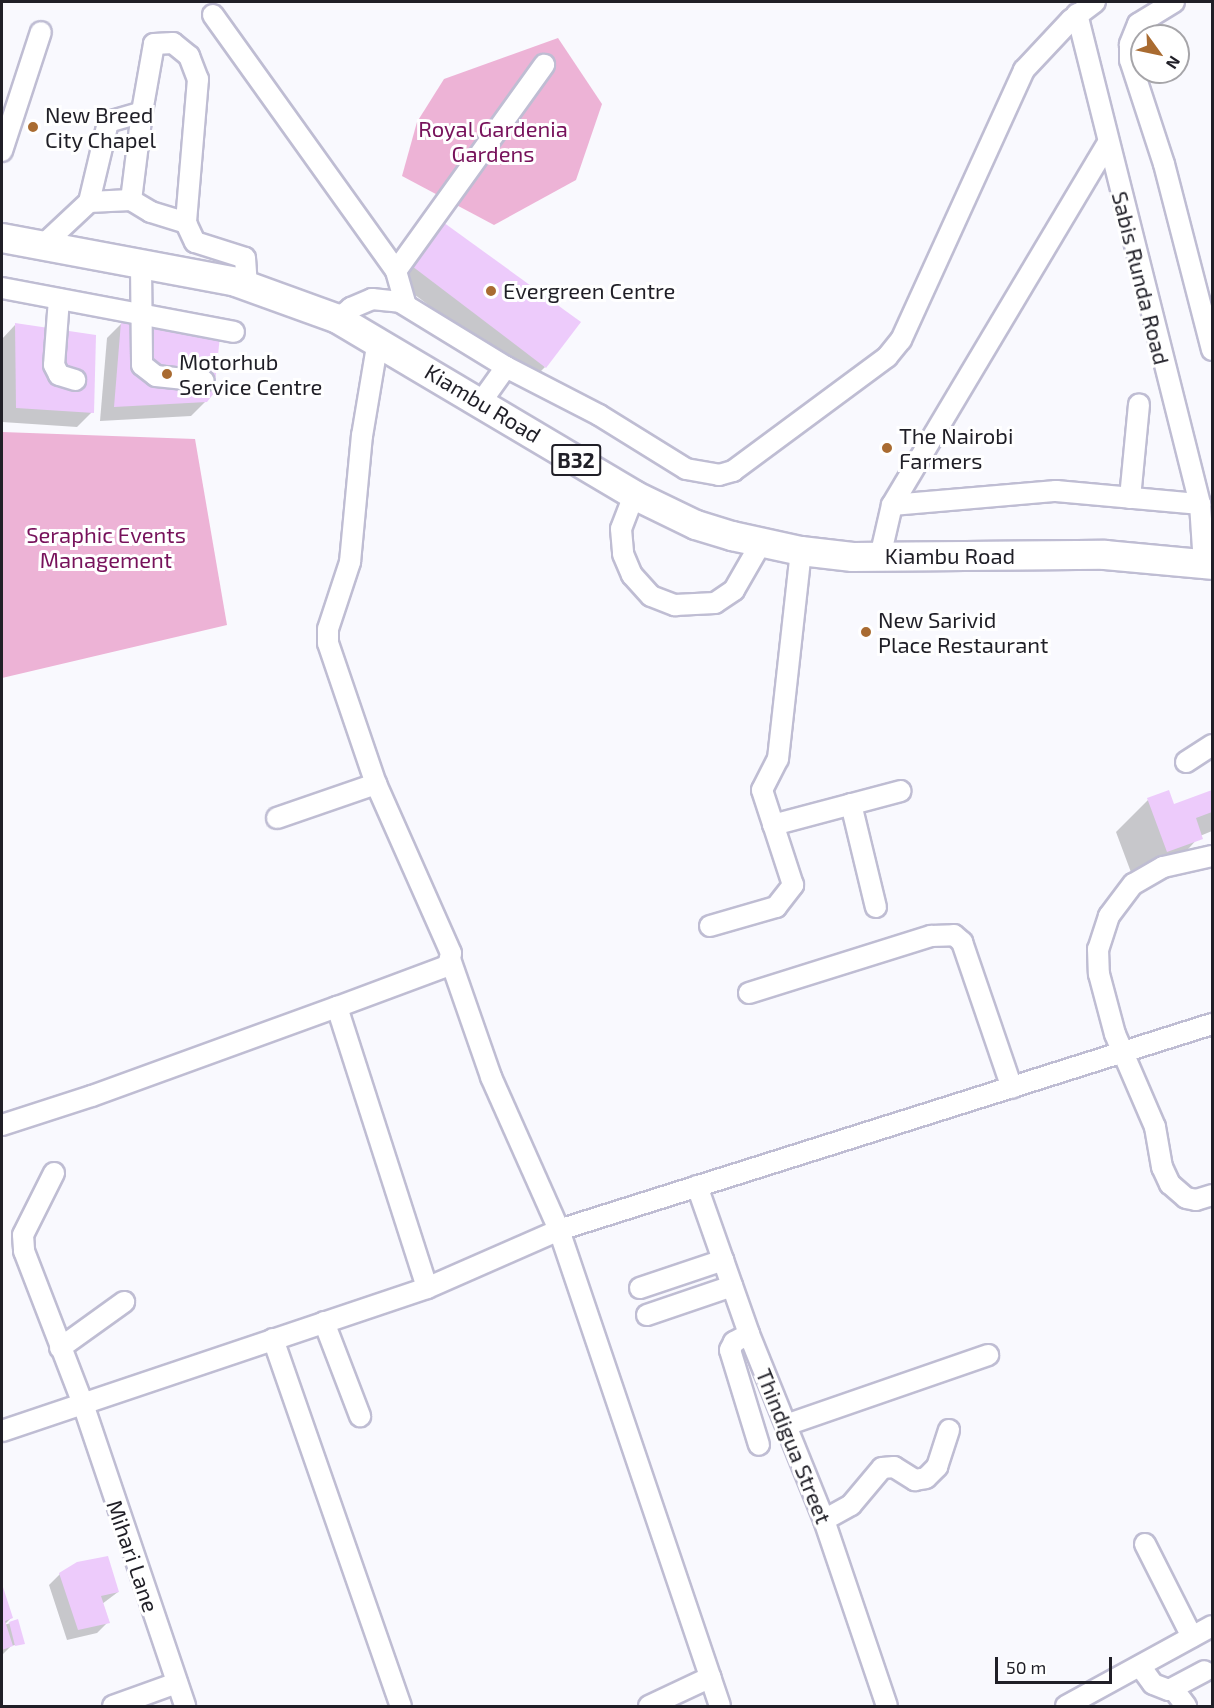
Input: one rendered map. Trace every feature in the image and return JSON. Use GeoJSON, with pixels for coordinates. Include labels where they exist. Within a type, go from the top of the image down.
{"type":"FeatureCollection","features":[{"type":"Feature","properties":{"kind":"highway","name":"Kiambu Road"},"geometry":{"type":"LineString","coordinates":[[2,238],[247,286],[338,319],[378,340],[634,495],[696,525],[761,543],[801,551],[880,557],[1105,555],[1208,564]]}},
{"type":"Feature","properties":{"kind":"street"},"geometry":{"type":"LineString","coordinates":[[338,319],[351,308],[372,299],[384,298],[406,305],[506,368],[598,415],[686,469],[718,475],[733,471],[887,357],[901,340],[1013,90],[1037,53],[1071,12],[1095,2]]}},
{"type":"Feature","properties":{"kind":"street"},"geometry":{"type":"LineString","coordinates":[[1173,2],[1138,24],[1130,44],[1131,60],[1164,164],[1212,350]]}},
{"type":"Feature","properties":{"kind":"street","name":"Sabis Runda Road"},"geometry":{"type":"LineString","coordinates":[[1071,12],[1200,504],[1208,564]]}},
{"type":"Feature","properties":{"kind":"street"},"geometry":{"type":"LineString","coordinates":[[213,15],[396,271],[406,305]]}},
{"type":"Feature","properties":{"kind":"street"},"geometry":{"type":"LineString","coordinates":[[2,151],[41,32]]}},
{"type":"Feature","properties":{"kind":"street"},"geometry":{"type":"LineString","coordinates":[[131,200],[142,112],[154,44],[173,43],[189,56],[198,79],[186,223],[195,242],[245,258],[247,286]]}},
{"type":"Feature","properties":{"kind":"street"},"geometry":{"type":"LineString","coordinates":[[396,271],[544,65]]}},
{"type":"Feature","properties":{"kind":"street"},"geometry":{"type":"LineString","coordinates":[[42,246],[89,202],[108,122],[142,112]]}},
{"type":"Feature","properties":{"kind":"street"},"geometry":{"type":"LineString","coordinates":[[880,557],[892,505],[1107,145]]}},
{"type":"Feature","properties":{"kind":"street"},"geometry":{"type":"LineString","coordinates":[[89,202],[131,200],[151,212],[186,223]]}},
{"type":"Feature","properties":{"kind":"street"},"geometry":{"type":"LineString","coordinates":[[141,265],[140,355],[148,371],[156,376],[204,381]]}},
{"type":"Feature","properties":{"kind":"street"},"geometry":{"type":"LineString","coordinates":[[2,288],[234,332]]}},
{"type":"Feature","properties":{"kind":"street"},"geometry":{"type":"LineString","coordinates":[[59,299],[54,365],[59,375],[75,380]]}},
{"type":"Feature","properties":{"kind":"street"},"geometry":{"type":"LineString","coordinates":[[378,340],[362,436],[350,562],[328,629],[328,643],[376,784],[450,959],[491,1077],[559,1230],[720,1707]]}},
{"type":"Feature","properties":{"kind":"street"},"geometry":{"type":"LineString","coordinates":[[481,402],[506,368]]}},
{"type":"Feature","properties":{"kind":"street"},"geometry":{"type":"LineString","coordinates":[[1130,498],[1139,404]]}},
{"type":"Feature","properties":{"kind":"street"},"geometry":{"type":"LineString","coordinates":[[892,505],[946,497],[1056,491],[1200,504]]}},
{"type":"Feature","properties":{"kind":"street"},"geometry":{"type":"LineString","coordinates":[[634,495],[621,529],[623,554],[632,575],[651,596],[675,605],[715,603],[734,590],[761,543]]}},
{"type":"Feature","properties":{"kind":"street"},"geometry":{"type":"LineString","coordinates":[[710,926],[776,907],[790,893],[792,875],[762,790],[778,759],[801,551]]}},
{"type":"Feature","properties":{"kind":"street"},"geometry":{"type":"LineString","coordinates":[[1186,762],[1212,745]]}},
{"type":"Feature","properties":{"kind":"street"},"geometry":{"type":"LineString","coordinates":[[277,818],[376,784]]}},
{"type":"Feature","properties":{"kind":"street"},"geometry":{"type":"LineString","coordinates":[[773,825],[901,791]]}},
{"type":"Feature","properties":{"kind":"street"},"geometry":{"type":"LineString","coordinates":[[851,804],[876,907]]}},
{"type":"Feature","properties":{"kind":"street"},"geometry":{"type":"LineString","coordinates":[[1212,856],[1164,867],[1133,884],[1109,916],[1100,937],[1099,974],[1115,1034],[1155,1127],[1162,1167],[1170,1184],[1186,1198],[1196,1200],[1212,1195]]}},
{"type":"Feature","properties":{"kind":"street"},"geometry":{"type":"LineString","coordinates":[[749,993],[932,936],[954,935],[962,942],[1012,1088]]}},
{"type":"Feature","properties":{"kind":"street"},"geometry":{"type":"LineString","coordinates":[[2,1125],[92,1096],[447,966],[450,959]]}},
{"type":"Feature","properties":{"kind":"street"},"geometry":{"type":"LineString","coordinates":[[337,1006],[427,1288]]}},
{"type":"Feature","properties":{"kind":"street"},"geometry":{"type":"LineString","coordinates":[[2,1431],[427,1288],[559,1230],[1212,1024]]}},
{"type":"Feature","properties":{"kind":"street","name":"Mihari Lane"},"geometry":{"type":"LineString","coordinates":[[54,1173],[22,1235],[24,1251],[83,1404],[185,1707]]}},
{"type":"Feature","properties":{"kind":"street","name":"Thindigua Street"},"geometry":{"type":"LineString","coordinates":[[697,1186],[749,1334],[824,1521],[887,1707]]}},
{"type":"Feature","properties":{"kind":"street"},"geometry":{"type":"LineString","coordinates":[[640,1288],[723,1260]]}},
{"type":"Feature","properties":{"kind":"street"},"geometry":{"type":"LineString","coordinates":[[647,1315],[732,1286]]}},
{"type":"Feature","properties":{"kind":"street"},"geometry":{"type":"LineString","coordinates":[[60,1348],[124,1302]]}},
{"type":"Feature","properties":{"kind":"street"},"geometry":{"type":"LineString","coordinates":[[324,1322],[360,1416]]}},
{"type":"Feature","properties":{"kind":"street"},"geometry":{"type":"LineString","coordinates":[[749,1334],[734,1342],[730,1350],[759,1445]]}},
{"type":"Feature","properties":{"kind":"street"},"geometry":{"type":"LineString","coordinates":[[273,1339],[401,1707]]}},
{"type":"Feature","properties":{"kind":"street"},"geometry":{"type":"LineString","coordinates":[[786,1425],[988,1355]]}},
{"type":"Feature","properties":{"kind":"street"},"geometry":{"type":"LineString","coordinates":[[824,1521],[851,1505],[882,1468],[894,1467],[915,1480],[926,1478],[937,1467],[949,1430]]}},
{"type":"Feature","properties":{"kind":"street"},"geometry":{"type":"LineString","coordinates":[[1145,1544],[1192,1637]]}},
{"type":"Feature","properties":{"kind":"street"},"geometry":{"type":"LineString","coordinates":[[1066,1707],[1212,1626]]}},
{"type":"Feature","properties":{"kind":"street"},"geometry":{"type":"LineString","coordinates":[[1140,1666],[1157,1686],[1173,1690],[1186,1707]]}},
{"type":"Feature","properties":{"kind":"street"},"geometry":{"type":"LineString","coordinates":[[1173,1690],[1204,1671]]}},
{"type":"Feature","properties":{"kind":"street"},"geometry":{"type":"LineString","coordinates":[[649,1707],[711,1677]]}},
{"type":"Feature","properties":{"kind":"street"},"geometry":{"type":"LineString","coordinates":[[113,1707],[177,1683]]}},
{"type":"Feature","properties":{"kind":"green space","name":"Royal Gardenia Gardens"},"geometry":{"type":"Polygon","coordinates":[[[558,38],[602,104],[576,180],[494,225],[402,176],[417,122],[444,79],[558,38]]]}},
{"type":"Feature","properties":{"kind":"green space","name":"Seraphic Events Management"},"geometry":{"type":"Polygon","coordinates":[[[2,432],[195,439],[227,625],[2,678],[2,432]]]}},
{"type":"Feature","properties":{"kind":"building","name":"Evergreen Centre"},"geometry":{"type":"Polygon","coordinates":[[[436,217],[581,322],[546,368],[404,260],[436,217]]]}},
{"type":"Feature","properties":{"kind":"building","name":"Motorhub Service Centre"},"geometry":{"type":"Polygon","coordinates":[[[121,322],[220,336],[214,393],[207,402],[114,407],[121,322]]]}},
{"type":"Feature","properties":{"kind":"building"},"geometry":{"type":"Polygon","coordinates":[[[15,323],[96,335],[94,413],[16,408],[15,323]]]}},
{"type":"Feature","properties":{"kind":"building"},"geometry":{"type":"Polygon","coordinates":[[[1169,790],[1174,804],[1212,790],[1212,812],[1196,818],[1203,839],[1167,852],[1147,798],[1169,790]]]}},
{"type":"Feature","properties":{"kind":"building"},"geometry":{"type":"Polygon","coordinates":[[[108,1556],[119,1592],[101,1596],[110,1623],[78,1630],[59,1573],[77,1562],[108,1556]]]}},
{"type":"Feature","properties":{"kind":"building"},"geometry":{"type":"Polygon","coordinates":[[[2,1584],[13,1618],[5,1621],[13,1646],[2,1650],[2,1584]]]}},
{"type":"Feature","properties":{"kind":"building"},"geometry":{"type":"Polygon","coordinates":[[[18,1619],[25,1644],[15,1646],[9,1622],[18,1619]]]}},
{"type":"Feature","properties":{"kind":"place","name":"New Breed City Chapel"},"geometry":{"type":"Point","coordinates":[33,127]}},
{"type":"Feature","properties":{"kind":"place","name":"Evergreen Centre"},"geometry":{"type":"Point","coordinates":[491,291]}},
{"type":"Feature","properties":{"kind":"place","name":"Motorhub Service Centre"},"geometry":{"type":"Point","coordinates":[167,374]}},
{"type":"Feature","properties":{"kind":"place","name":"The Nairobi Farmers"},"geometry":{"type":"Point","coordinates":[887,448]}},
{"type":"Feature","properties":{"kind":"place","name":"New Sarivid Place Restaurant"},"geometry":{"type":"Point","coordinates":[866,632]}}]}
